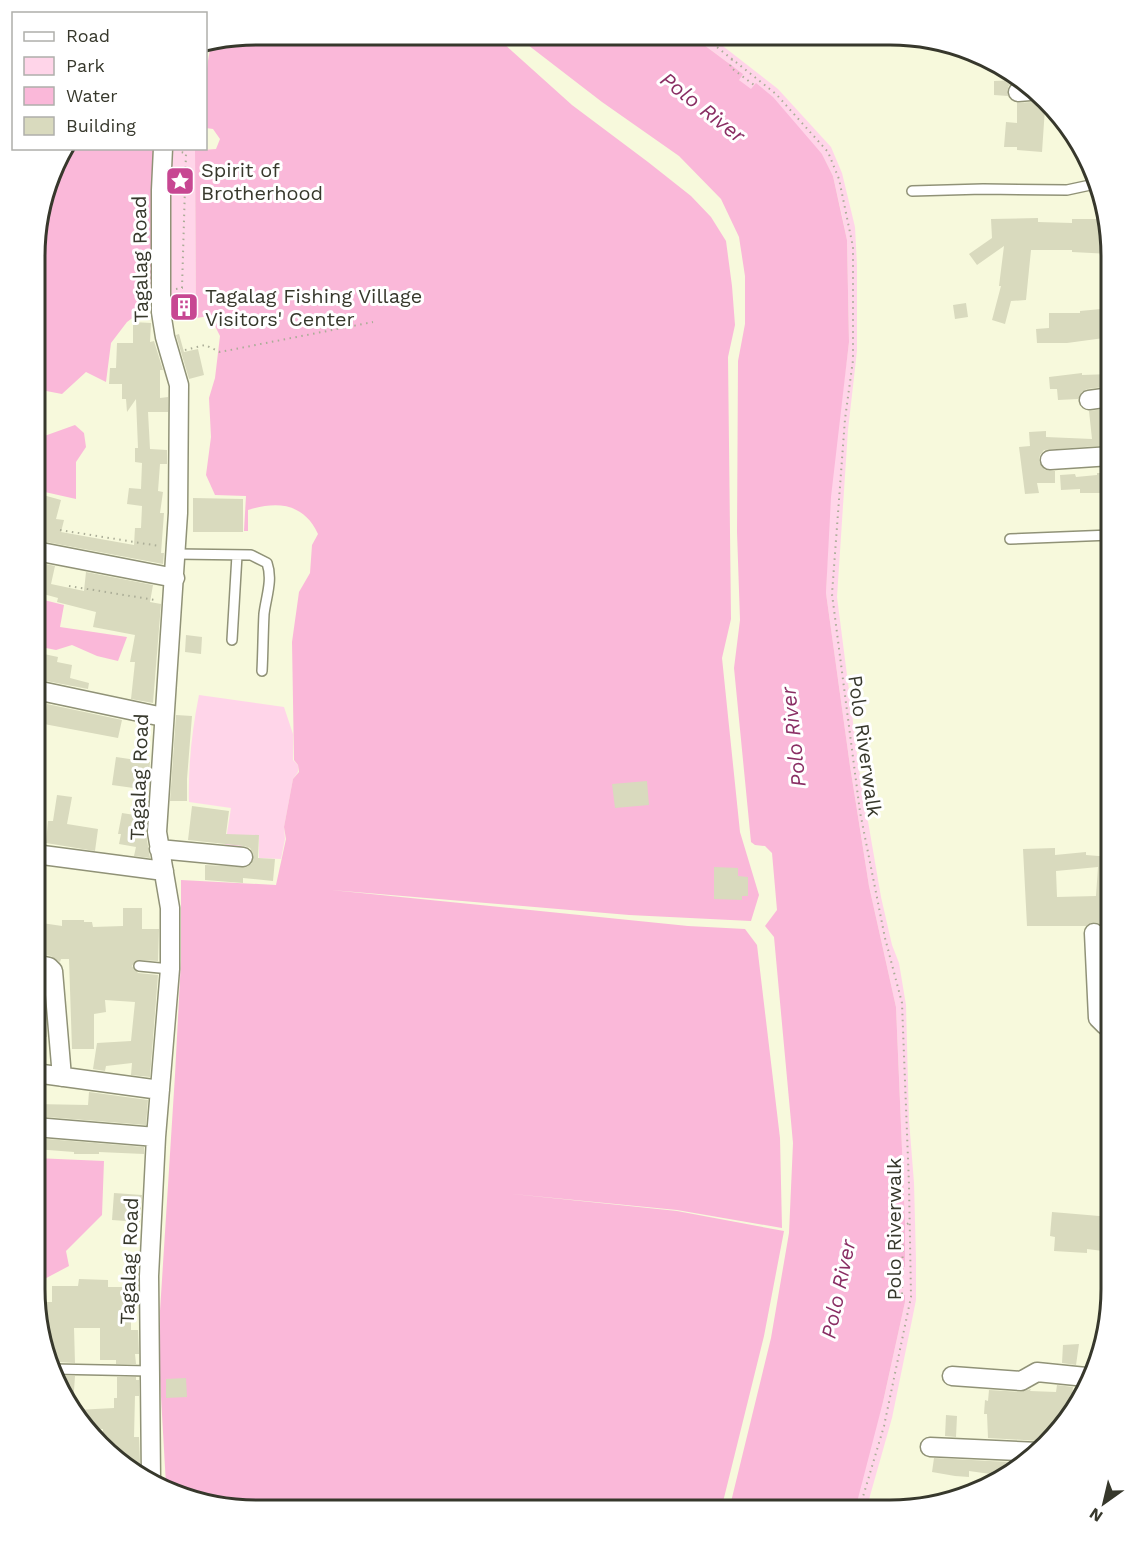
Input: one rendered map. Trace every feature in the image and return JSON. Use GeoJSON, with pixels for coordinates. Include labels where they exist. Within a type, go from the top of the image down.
{"type":"FeatureCollection","features":[{"type":"Feature","properties":{"kind":"street","name":"Tagalag Road"},"geometry":{"type":"LineString","coordinates":[[151,1472],[149,1276],[156,1137],[170,969],[170,908],[157,832],[163,717],[175,578],[179,385],[161,312],[161,190],[170,150]]}},
{"type":"Feature","properties":{"kind":"street"},"geometry":{"type":"LineString","coordinates":[[1089,400],[1101,398]]}},
{"type":"Feature","properties":{"kind":"street"},"geometry":{"type":"LineString","coordinates":[[1050,459],[1101,456]]}},
{"type":"Feature","properties":{"kind":"street"},"geometry":{"type":"LineString","coordinates":[[45,553],[175,578]]}},
{"type":"Feature","properties":{"kind":"street"},"geometry":{"type":"LineString","coordinates":[[45,692],[163,717]]}},
{"type":"Feature","properties":{"kind":"street"},"geometry":{"type":"LineString","coordinates":[[159,849],[243,857]]}},
{"type":"Feature","properties":{"kind":"street"},"geometry":{"type":"LineString","coordinates":[[45,855],[164,871]]}},
{"type":"Feature","properties":{"kind":"street"},"geometry":{"type":"LineString","coordinates":[[1094,933],[1101,956]]}},
{"type":"Feature","properties":{"kind":"street"},"geometry":{"type":"LineString","coordinates":[[45,966],[53,971],[62,1077]]}},
{"type":"Feature","properties":{"kind":"street"},"geometry":{"type":"LineString","coordinates":[[1101,992],[1098,1018],[1101,1021]]}},
{"type":"Feature","properties":{"kind":"street"},"geometry":{"type":"LineString","coordinates":[[45,1074],[160,1090]]}},
{"type":"Feature","properties":{"kind":"street"},"geometry":{"type":"LineString","coordinates":[[45,1128],[156,1137]]}},
{"type":"Feature","properties":{"kind":"street"},"geometry":{"type":"LineString","coordinates":[[952,1376],[1022,1381],[1036,1372],[1082,1377]]}},
{"type":"Feature","properties":{"kind":"street"},"geometry":{"type":"LineString","coordinates":[[930,1447],[1024,1451]]}},
{"type":"Feature","properties":{"kind":"lane"},"geometry":{"type":"LineString","coordinates":[[912,192],[982,189],[1067,190],[1089,185]]}},
{"type":"Feature","properties":{"kind":"lane"},"geometry":{"type":"LineString","coordinates":[[1010,539],[1101,535]]}},
{"type":"Feature","properties":{"kind":"lane"},"geometry":{"type":"LineString","coordinates":[[176,551],[251,555],[267,564],[269,570],[262,671]]}},
{"type":"Feature","properties":{"kind":"lane"},"geometry":{"type":"LineString","coordinates":[[232,640],[237,555]]}},
{"type":"Feature","properties":{"kind":"lane"},"geometry":{"type":"LineString","coordinates":[[139,966],[170,969]]}},
{"type":"Feature","properties":{"kind":"lane"},"geometry":{"type":"LineString","coordinates":[[61,1369],[150,1371]]}},
{"type":"Feature","properties":{"kind":"path","name":"Polo Riverwalk"},"geometry":{"type":"LineString","coordinates":[[714,45],[776,94],[828,152],[839,179],[853,247],[853,360],[845,419],[831,594],[860,812],[885,938],[902,1003],[911,1297],[884,1426],[862,1500]]}},
{"type":"Feature","properties":{"kind":"path"},"geometry":{"type":"LineString","coordinates":[[732,59],[730,67],[754,85]]}},
{"type":"Feature","properties":{"kind":"path"},"geometry":{"type":"LineString","coordinates":[[168,290],[182,288],[186,153],[170,150]]}},
{"type":"Feature","properties":{"kind":"path"},"geometry":{"type":"LineString","coordinates":[[170,354],[205,345],[220,352],[374,322]]}},
{"type":"Feature","properties":{"kind":"path"},"geometry":{"type":"LineString","coordinates":[[60,530],[176,551]]}},
{"type":"Feature","properties":{"kind":"path"},"geometry":{"type":"LineString","coordinates":[[69,586],[173,603]]}},
{"type":"Feature","properties":{"kind":"path"},"geometry":{"type":"LineString","coordinates":[[902,1294],[903,1227],[910,1222]]}},
{"type":"Feature","properties":{"kind":"green space"},"geometry":{"type":"Polygon","coordinates":[[[703,45],[722,45],[778,89],[831,147],[842,173],[855,227],[857,351],[848,430],[837,597],[859,769],[881,897],[892,945],[899,963],[906,1005],[916,1260],[916,1300],[892,1418],[869,1500],[854,1500],[883,1402],[905,1302],[905,1295],[891,1294],[892,1267],[899,1267],[900,1224],[905,1220],[896,1007],[869,886],[826,593],[828,538],[825,532],[849,342],[847,240],[833,176],[822,154],[739,80],[727,66],[728,63],[703,45]]]}},
{"type":"Feature","properties":{"kind":"green space"},"geometry":{"type":"Polygon","coordinates":[[[168,150],[195,150],[196,318],[169,319],[168,150]]]}},
{"type":"Feature","properties":{"kind":"green space"},"geometry":{"type":"Polygon","coordinates":[[[199,695],[284,707],[293,734],[293,760],[298,765],[298,772],[293,779],[281,859],[259,858],[259,835],[243,835],[241,853],[224,852],[231,808],[189,802],[191,748],[199,695]]]}},
{"type":"Feature","properties":{"kind":"water"},"geometry":{"type":"Polygon","coordinates":[[[242,45],[505,45],[572,105],[691,196],[711,217],[726,241],[735,325],[728,357],[731,619],[722,658],[740,832],[759,895],[751,921],[629,915],[331,890],[688,926],[745,929],[757,945],[780,1138],[782,1228],[677,1210],[504,1193],[677,1211],[784,1231],[764,1336],[723,1500],[242,1500],[202,1493],[166,1479],[160,1379],[160,1311],[181,960],[181,880],[276,885],[286,839],[284,827],[293,779],[299,772],[294,760],[292,642],[299,592],[310,573],[312,545],[318,534],[305,516],[297,510],[279,505],[248,510],[248,531],[244,531],[246,496],[215,495],[206,475],[211,437],[209,398],[215,378],[220,336],[210,316],[196,318],[195,150],[216,149],[220,139],[213,129],[207,128],[210,50],[242,45]]]}},
{"type":"Feature","properties":{"kind":"water","name":"Polo River"},"geometry":{"type":"Polygon","coordinates":[[[528,45],[704,45],[743,74],[739,80],[751,89],[756,83],[773,97],[822,154],[833,176],[847,240],[849,342],[831,497],[826,593],[869,886],[896,1007],[905,1220],[905,1267],[892,1267],[891,1294],[905,1295],[905,1302],[883,1402],[858,1500],[731,1500],[771,1338],[789,1233],[793,1143],[774,937],[765,926],[777,910],[772,853],[765,846],[751,842],[734,668],[740,620],[737,532],[738,361],[745,324],[745,276],[739,237],[721,199],[679,156],[602,102],[528,45]]]}},
{"type":"Feature","properties":{"kind":"water"},"geometry":{"type":"Polygon","coordinates":[[[74,150],[155,150],[150,305],[127,322],[111,343],[106,382],[86,372],[62,394],[45,391],[45,242],[56,188],[74,150]]]}},
{"type":"Feature","properties":{"kind":"water"},"geometry":{"type":"Polygon","coordinates":[[[75,425],[84,433],[86,447],[76,462],[76,499],[45,492],[45,436],[75,425]]]}},
{"type":"Feature","properties":{"kind":"water"},"geometry":{"type":"Polygon","coordinates":[[[45,600],[64,605],[60,627],[127,637],[118,661],[97,656],[72,645],[56,650],[45,648],[45,600]]]}},
{"type":"Feature","properties":{"kind":"water"},"geometry":{"type":"Polygon","coordinates":[[[45,1158],[104,1161],[102,1215],[66,1251],[69,1266],[45,1279],[45,1158]]]}},
{"type":"Feature","properties":{"kind":"building"},"geometry":{"type":"Polygon","coordinates":[[[994,81],[1006,81],[1011,84],[1008,87],[1008,96],[994,95],[994,81]]]}},
{"type":"Feature","properties":{"kind":"building"},"geometry":{"type":"Polygon","coordinates":[[[1033,101],[1045,113],[1042,152],[1004,147],[1006,122],[1017,123],[1017,103],[1033,101]]]}},
{"type":"Feature","properties":{"kind":"building"},"geometry":{"type":"Polygon","coordinates":[[[1038,218],[1038,222],[1072,223],[1072,219],[1098,219],[1101,253],[1072,252],[1072,250],[1031,250],[1026,300],[1011,301],[1005,324],[992,320],[1001,286],[999,286],[1004,246],[977,265],[969,254],[992,238],[991,219],[1038,218]]]}},
{"type":"Feature","properties":{"kind":"building","name":"Tagalag Fishing Village Visitors' Center"},"geometry":{"type":"Polygon","coordinates":[[[177,299],[191,299],[190,317],[176,316],[177,299]]]}},
{"type":"Feature","properties":{"kind":"building"},"geometry":{"type":"Polygon","coordinates":[[[966,303],[968,317],[955,319],[953,305],[966,303]]]}},
{"type":"Feature","properties":{"kind":"building"},"geometry":{"type":"Polygon","coordinates":[[[1101,309],[1101,338],[1067,343],[1037,343],[1036,329],[1049,328],[1049,313],[1080,313],[1080,311],[1101,309]]]}},
{"type":"Feature","properties":{"kind":"building"},"geometry":{"type":"Polygon","coordinates":[[[133,322],[151,323],[150,342],[154,341],[163,370],[160,370],[160,398],[168,397],[168,412],[148,412],[150,449],[167,450],[167,464],[160,464],[158,491],[163,492],[160,513],[164,513],[161,553],[164,553],[163,564],[45,542],[45,496],[61,500],[56,519],[64,520],[61,532],[134,545],[135,528],[141,528],[142,506],[127,504],[129,488],[141,489],[142,463],[135,462],[135,448],[138,448],[136,399],[127,412],[126,399],[122,399],[122,384],[109,384],[110,368],[116,368],[117,343],[133,343],[133,322]]]}},
{"type":"Feature","properties":{"kind":"building"},"geometry":{"type":"Polygon","coordinates":[[[179,334],[184,352],[198,349],[204,375],[189,379],[176,335],[179,334]]]}},
{"type":"Feature","properties":{"kind":"building"},"geometry":{"type":"Polygon","coordinates":[[[1082,373],[1082,375],[1101,374],[1101,387],[1087,389],[1078,399],[1058,400],[1057,389],[1050,389],[1049,377],[1082,373]]]}},
{"type":"Feature","properties":{"kind":"building"},"geometry":{"type":"Polygon","coordinates":[[[1101,409],[1101,446],[1044,450],[1039,461],[1045,470],[1055,471],[1055,483],[1037,483],[1039,493],[1025,494],[1019,447],[1030,446],[1029,432],[1046,431],[1046,437],[1092,439],[1089,411],[1101,409]]]}},
{"type":"Feature","properties":{"kind":"building"},"geometry":{"type":"Polygon","coordinates":[[[1101,473],[1101,493],[1080,493],[1080,489],[1061,490],[1060,475],[1075,474],[1076,477],[1101,473]]]}},
{"type":"Feature","properties":{"kind":"building"},"geometry":{"type":"Polygon","coordinates":[[[193,498],[243,499],[243,532],[193,532],[193,498]]]}},
{"type":"Feature","properties":{"kind":"building"},"geometry":{"type":"Polygon","coordinates":[[[45,564],[55,566],[51,584],[84,591],[86,572],[153,585],[150,602],[161,604],[153,703],[131,699],[135,662],[130,662],[135,635],[93,627],[96,612],[57,602],[58,598],[45,594],[45,564]]]}},
{"type":"Feature","properties":{"kind":"building"},"geometry":{"type":"Polygon","coordinates":[[[186,635],[202,637],[201,654],[185,652],[186,635]]]}},
{"type":"Feature","properties":{"kind":"building"},"geometry":{"type":"Polygon","coordinates":[[[45,654],[58,657],[57,662],[72,665],[70,678],[89,683],[88,689],[45,681],[45,654]]]}},
{"type":"Feature","properties":{"kind":"building"},"geometry":{"type":"Polygon","coordinates":[[[47,704],[122,720],[118,738],[45,724],[47,704]]]}},
{"type":"Feature","properties":{"kind":"building"},"geometry":{"type":"Polygon","coordinates":[[[176,715],[192,716],[187,801],[170,801],[176,715]]]}},
{"type":"Feature","properties":{"kind":"building"},"geometry":{"type":"Polygon","coordinates":[[[116,757],[150,762],[148,790],[112,785],[116,757]]]}},
{"type":"Feature","properties":{"kind":"building"},"geometry":{"type":"Polygon","coordinates":[[[647,781],[649,805],[615,808],[612,784],[647,781]]]}},
{"type":"Feature","properties":{"kind":"building"},"geometry":{"type":"Polygon","coordinates":[[[57,795],[72,797],[67,824],[98,829],[95,851],[46,843],[48,821],[53,821],[57,795]]]}},
{"type":"Feature","properties":{"kind":"building"},"geometry":{"type":"Polygon","coordinates":[[[192,806],[229,811],[226,834],[259,835],[258,858],[275,859],[273,881],[243,878],[243,883],[205,880],[205,865],[247,867],[252,863],[253,853],[250,848],[244,846],[188,840],[192,806]]]}},
{"type":"Feature","properties":{"kind":"building"},"geometry":{"type":"Polygon","coordinates":[[[122,813],[147,817],[146,834],[150,858],[134,856],[136,847],[119,844],[121,834],[118,834],[122,813]]]}},
{"type":"Feature","properties":{"kind":"building"},"geometry":{"type":"Polygon","coordinates":[[[1055,848],[1055,855],[1086,852],[1086,855],[1101,856],[1101,926],[1094,922],[1086,926],[1027,926],[1023,849],[1055,848]],[[1098,867],[1056,871],[1057,897],[1096,896],[1098,867]]]}},
{"type":"Feature","properties":{"kind":"building"},"geometry":{"type":"Polygon","coordinates":[[[714,867],[738,868],[738,876],[748,877],[748,896],[742,896],[742,900],[714,899],[714,867]]]}},
{"type":"Feature","properties":{"kind":"building"},"geometry":{"type":"Polygon","coordinates":[[[123,908],[142,908],[142,929],[159,929],[158,961],[137,960],[132,966],[138,973],[158,975],[150,1077],[131,1075],[132,1063],[106,1066],[105,1071],[93,1069],[97,1043],[131,1041],[135,1002],[105,1000],[106,1012],[94,1014],[94,1049],[72,1049],[69,959],[61,959],[60,962],[45,955],[45,923],[62,926],[62,920],[84,920],[84,922],[92,922],[93,927],[123,926],[123,908]]]}},
{"type":"Feature","properties":{"kind":"building"},"geometry":{"type":"Polygon","coordinates":[[[45,1013],[47,1037],[45,1037],[45,1013]]]}},
{"type":"Feature","properties":{"kind":"building"},"geometry":{"type":"Polygon","coordinates":[[[89,1092],[148,1100],[146,1125],[45,1117],[45,1104],[88,1105],[89,1092]]]}},
{"type":"Feature","properties":{"kind":"building"},"geometry":{"type":"Polygon","coordinates":[[[45,1139],[144,1147],[144,1154],[99,1152],[99,1154],[74,1154],[74,1152],[45,1150],[45,1139]]]}},
{"type":"Feature","properties":{"kind":"building"},"geometry":{"type":"Polygon","coordinates":[[[114,1193],[142,1195],[140,1222],[112,1220],[114,1193]]]}},
{"type":"Feature","properties":{"kind":"building"},"geometry":{"type":"Polygon","coordinates":[[[1052,1212],[1101,1216],[1101,1251],[1087,1249],[1087,1253],[1054,1251],[1055,1237],[1050,1236],[1052,1212]]]}},
{"type":"Feature","properties":{"kind":"building"},"geometry":{"type":"Polygon","coordinates":[[[79,1279],[108,1280],[108,1287],[138,1287],[138,1306],[131,1306],[131,1330],[138,1330],[139,1354],[135,1354],[136,1364],[116,1364],[116,1360],[100,1360],[100,1328],[74,1328],[75,1363],[58,1362],[49,1330],[45,1302],[52,1302],[52,1286],[78,1286],[79,1279]]]}},
{"type":"Feature","properties":{"kind":"building"},"geometry":{"type":"Polygon","coordinates":[[[1079,1344],[1076,1365],[1062,1363],[1063,1345],[1079,1344]]]}},
{"type":"Feature","properties":{"kind":"building"},"geometry":{"type":"Polygon","coordinates":[[[64,1376],[75,1376],[74,1395],[64,1376]]]}},
{"type":"Feature","properties":{"kind":"building"},"geometry":{"type":"Polygon","coordinates":[[[117,1377],[136,1377],[136,1380],[139,1380],[139,1396],[135,1396],[134,1437],[139,1437],[140,1464],[117,1448],[103,1434],[103,1429],[97,1428],[84,1410],[114,1408],[114,1398],[117,1398],[117,1377]]]}},
{"type":"Feature","properties":{"kind":"building"},"geometry":{"type":"Polygon","coordinates":[[[186,1378],[187,1397],[166,1398],[166,1379],[186,1378]]]}},
{"type":"Feature","properties":{"kind":"building"},"geometry":{"type":"Polygon","coordinates":[[[1057,1385],[1073,1387],[1072,1396],[1065,1406],[1036,1441],[988,1438],[987,1414],[984,1414],[985,1400],[988,1401],[989,1390],[1020,1392],[1031,1389],[1030,1391],[1056,1392],[1057,1385]]]}},
{"type":"Feature","properties":{"kind":"building"},"geometry":{"type":"Polygon","coordinates":[[[946,1415],[957,1416],[956,1437],[945,1436],[946,1415]]]}},
{"type":"Feature","properties":{"kind":"building"},"geometry":{"type":"Polygon","coordinates":[[[934,1458],[1010,1462],[991,1474],[969,1471],[969,1477],[932,1472],[934,1458]]]}},
{"type":"Feature","properties":{"kind":"place","name":"Spirit of Brotherhood"},"geometry":{"type":"Point","coordinates":[180,181]}},
{"type":"Feature","properties":{"kind":"place","name":"Tagalag Fishing Village Visitors' Center"},"geometry":{"type":"Point","coordinates":[184,307]}}]}
